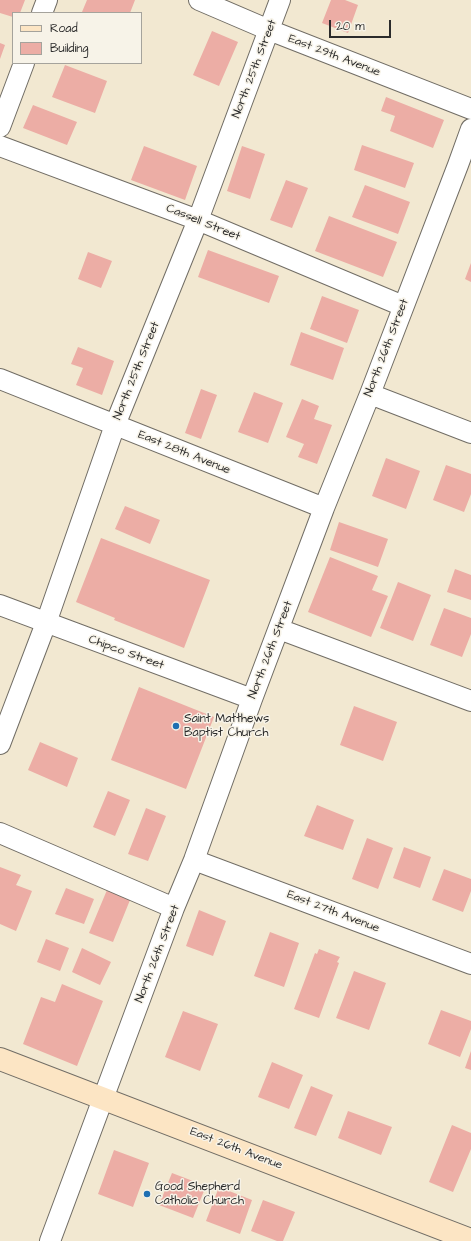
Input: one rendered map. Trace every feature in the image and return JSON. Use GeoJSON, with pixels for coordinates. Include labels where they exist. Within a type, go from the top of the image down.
{"type":"FeatureCollection","features":[{"type":"Feature","properties":{"kind":"street"},"geometry":{"type":"LineString","coordinates":[[42,12],[47,0]]}},
{"type":"Feature","properties":{"kind":"street","name":"East 29th Avenue"},"geometry":{"type":"LineString","coordinates":[[199,0],[269,30],[471,109]]}},
{"type":"Feature","properties":{"kind":"street","name":"North 25th Street"},"geometry":{"type":"LineString","coordinates":[[0,744],[46,623],[116,425],[198,220],[280,0]]}},
{"type":"Feature","properties":{"kind":"street"},"geometry":{"type":"LineString","coordinates":[[0,127],[24,64]]}},
{"type":"Feature","properties":{"kind":"street","name":"North 26th Street"},"geometry":{"type":"LineString","coordinates":[[50,1241],[174,908],[194,860],[252,699],[324,508],[370,394],[403,306],[465,168],[471,129]]}},
{"type":"Feature","properties":{"kind":"street","name":"Cassell Street"},"geometry":{"type":"LineString","coordinates":[[0,146],[198,220],[403,306]]}},
{"type":"Feature","properties":{"kind":"street","name":"East 28th Avenue"},"geometry":{"type":"LineString","coordinates":[[0,379],[324,508]]}},
{"type":"Feature","properties":{"kind":"street"},"geometry":{"type":"LineString","coordinates":[[370,394],[471,434]]}},
{"type":"Feature","properties":{"kind":"street","name":"Chipco Street"},"geometry":{"type":"LineString","coordinates":[[0,605],[252,699]]}},
{"type":"Feature","properties":{"kind":"street"},"geometry":{"type":"LineString","coordinates":[[279,629],[471,701]]}},
{"type":"Feature","properties":{"kind":"street"},"geometry":{"type":"LineString","coordinates":[[0,833],[174,908]]}},
{"type":"Feature","properties":{"kind":"street","name":"East 27th Avenue"},"geometry":{"type":"LineString","coordinates":[[194,860],[471,964]]}},
{"type":"Feature","properties":{"kind":"street","name":"East 26th Avenue"},"geometry":{"type":"LineString","coordinates":[[0,1059],[471,1240]]}},
{"type":"Feature","properties":{"kind":"building"},"geometry":{"type":"Polygon","coordinates":[[[0,0],[25,0],[20,12],[12,12],[12,17],[0,13],[0,0]]]}},
{"type":"Feature","properties":{"kind":"building"},"geometry":{"type":"Polygon","coordinates":[[[87,0],[135,0],[130,12],[82,12],[87,0]]]}},
{"type":"Feature","properties":{"kind":"building"},"geometry":{"type":"Polygon","coordinates":[[[331,0],[345,0],[358,5],[348,33],[322,23],[331,0]]]}},
{"type":"Feature","properties":{"kind":"building"},"geometry":{"type":"Polygon","coordinates":[[[212,31],[238,42],[219,86],[193,75],[212,31]]]}},
{"type":"Feature","properties":{"kind":"building"},"geometry":{"type":"Polygon","coordinates":[[[0,43],[5,45],[0,59],[0,43]]]}},
{"type":"Feature","properties":{"kind":"building"},"geometry":{"type":"Polygon","coordinates":[[[65,65],[107,81],[95,113],[52,97],[65,65]]]}},
{"type":"Feature","properties":{"kind":"building"},"geometry":{"type":"Polygon","coordinates":[[[386,97],[444,120],[433,148],[390,131],[395,116],[381,111],[386,97]]]}},
{"type":"Feature","properties":{"kind":"building"},"geometry":{"type":"Polygon","coordinates":[[[33,105],[77,122],[67,145],[23,128],[33,105]]]}},
{"type":"Feature","properties":{"kind":"building"},"geometry":{"type":"Polygon","coordinates":[[[362,145],[414,163],[405,188],[354,170],[362,145]]]}},
{"type":"Feature","properties":{"kind":"building"},"geometry":{"type":"Polygon","coordinates":[[[144,146],[197,166],[185,200],[131,180],[144,146]]]}},
{"type":"Feature","properties":{"kind":"building"},"geometry":{"type":"Polygon","coordinates":[[[242,146],[265,154],[250,199],[227,191],[242,146]]]}},
{"type":"Feature","properties":{"kind":"building"},"geometry":{"type":"Polygon","coordinates":[[[286,180],[308,188],[292,228],[270,220],[286,180]]]}},
{"type":"Feature","properties":{"kind":"building"},"geometry":{"type":"Polygon","coordinates":[[[365,185],[410,202],[398,234],[352,217],[365,185]]]}},
{"type":"Feature","properties":{"kind":"building"},"geometry":{"type":"Polygon","coordinates":[[[329,216],[397,242],[383,277],[315,251],[329,216]]]}},
{"type":"Feature","properties":{"kind":"building"},"geometry":{"type":"Polygon","coordinates":[[[208,250],[279,276],[269,303],[198,277],[208,250]]]}},
{"type":"Feature","properties":{"kind":"building"},"geometry":{"type":"Polygon","coordinates":[[[88,252],[112,261],[101,288],[78,279],[88,252]]]}},
{"type":"Feature","properties":{"kind":"building"},"geometry":{"type":"Polygon","coordinates":[[[471,263],[471,282],[465,279],[471,263]]]}},
{"type":"Feature","properties":{"kind":"building"},"geometry":{"type":"Polygon","coordinates":[[[322,296],[359,310],[347,343],[310,329],[322,296]]]}},
{"type":"Feature","properties":{"kind":"building"},"geometry":{"type":"Polygon","coordinates":[[[301,332],[344,348],[333,380],[290,365],[301,332]]]}},
{"type":"Feature","properties":{"kind":"building"},"geometry":{"type":"Polygon","coordinates":[[[78,347],[114,361],[102,395],[76,385],[83,368],[71,364],[78,347]]]}},
{"type":"Feature","properties":{"kind":"building"},"geometry":{"type":"Polygon","coordinates":[[[201,389],[217,395],[201,439],[185,433],[201,389]]]}},
{"type":"Feature","properties":{"kind":"building"},"geometry":{"type":"Polygon","coordinates":[[[254,392],[283,403],[268,443],[238,432],[254,392]]]}},
{"type":"Feature","properties":{"kind":"building"},"geometry":{"type":"Polygon","coordinates":[[[302,399],[319,406],[314,419],[332,425],[317,464],[298,457],[304,444],[286,437],[302,399]]]}},
{"type":"Feature","properties":{"kind":"building"},"geometry":{"type":"Polygon","coordinates":[[[386,458],[420,471],[406,509],[372,496],[386,458]]]}},
{"type":"Feature","properties":{"kind":"building"},"geometry":{"type":"Polygon","coordinates":[[[446,465],[471,474],[471,494],[464,512],[433,500],[446,465]]]}},
{"type":"Feature","properties":{"kind":"building"},"geometry":{"type":"Polygon","coordinates":[[[125,506],[160,520],[150,544],[115,529],[125,506]]]}},
{"type":"Feature","properties":{"kind":"building"},"geometry":{"type":"Polygon","coordinates":[[[339,522],[388,539],[378,567],[330,550],[339,522]]]}},
{"type":"Feature","properties":{"kind":"building"},"geometry":{"type":"Polygon","coordinates":[[[101,538],[210,580],[184,648],[114,620],[115,618],[76,602],[101,538]]]}},
{"type":"Feature","properties":{"kind":"building"},"geometry":{"type":"Polygon","coordinates":[[[330,557],[378,576],[372,590],[388,596],[371,637],[308,612],[330,557]]]}},
{"type":"Feature","properties":{"kind":"building"},"geometry":{"type":"Polygon","coordinates":[[[455,569],[471,575],[471,600],[447,592],[455,569]]]}},
{"type":"Feature","properties":{"kind":"building"},"geometry":{"type":"Polygon","coordinates":[[[398,582],[431,595],[413,641],[380,628],[398,582]]]}},
{"type":"Feature","properties":{"kind":"building"},"geometry":{"type":"Polygon","coordinates":[[[444,608],[471,618],[471,634],[462,657],[430,645],[444,608]]]}},
{"type":"Feature","properties":{"kind":"building"},"geometry":{"type":"Polygon","coordinates":[[[139,687],[214,717],[186,789],[111,760],[139,687]]]}},
{"type":"Feature","properties":{"kind":"building"},"geometry":{"type":"Polygon","coordinates":[[[354,706],[397,722],[383,761],[340,745],[354,706]]]}},
{"type":"Feature","properties":{"kind":"building"},"geometry":{"type":"Polygon","coordinates":[[[40,742],[78,758],[67,787],[28,770],[40,742]]]}},
{"type":"Feature","properties":{"kind":"building"},"geometry":{"type":"Polygon","coordinates":[[[108,791],[130,800],[115,836],[93,827],[108,791]]]}},
{"type":"Feature","properties":{"kind":"building"},"geometry":{"type":"Polygon","coordinates":[[[317,805],[354,820],[343,850],[304,836],[317,805]]]}},
{"type":"Feature","properties":{"kind":"building"},"geometry":{"type":"Polygon","coordinates":[[[146,808],[166,816],[148,861],[128,854],[146,808]]]}},
{"type":"Feature","properties":{"kind":"building"},"geometry":{"type":"Polygon","coordinates":[[[367,838],[393,848],[378,889],[352,879],[367,838]]]}},
{"type":"Feature","properties":{"kind":"building"},"geometry":{"type":"Polygon","coordinates":[[[404,847],[431,857],[420,888],[393,878],[404,847]]]}},
{"type":"Feature","properties":{"kind":"building"},"geometry":{"type":"Polygon","coordinates":[[[0,867],[21,875],[16,885],[32,891],[16,931],[0,924],[0,867]]]}},
{"type":"Feature","properties":{"kind":"building"},"geometry":{"type":"Polygon","coordinates":[[[444,869],[471,879],[471,891],[463,912],[432,900],[444,869]]]}},
{"type":"Feature","properties":{"kind":"building"},"geometry":{"type":"Polygon","coordinates":[[[66,888],[94,899],[84,924],[55,914],[66,888]]]}},
{"type":"Feature","properties":{"kind":"building"},"geometry":{"type":"Polygon","coordinates":[[[107,890],[130,900],[113,942],[89,933],[107,890]]]}},
{"type":"Feature","properties":{"kind":"building"},"geometry":{"type":"Polygon","coordinates":[[[199,910],[226,921],[213,956],[186,946],[199,910]]]}},
{"type":"Feature","properties":{"kind":"building"},"geometry":{"type":"Polygon","coordinates":[[[270,932],[299,943],[284,987],[254,976],[270,932]]]}},
{"type":"Feature","properties":{"kind":"building"},"geometry":{"type":"Polygon","coordinates":[[[46,939],[69,948],[60,971],[37,962],[46,939]]]}},
{"type":"Feature","properties":{"kind":"building"},"geometry":{"type":"Polygon","coordinates":[[[82,948],[111,962],[100,985],[72,972],[82,948]]]}},
{"type":"Feature","properties":{"kind":"building"},"geometry":{"type":"Polygon","coordinates":[[[319,949],[340,957],[337,962],[339,963],[319,1018],[294,1009],[315,953],[317,954],[319,949]]]}},
{"type":"Feature","properties":{"kind":"building"},"geometry":{"type":"Polygon","coordinates":[[[354,971],[386,983],[369,1030],[336,1018],[354,971]]]}},
{"type":"Feature","properties":{"kind":"building"},"geometry":{"type":"Polygon","coordinates":[[[62,984],[103,1001],[77,1066],[23,1044],[41,997],[55,1002],[62,984]]]}},
{"type":"Feature","properties":{"kind":"building"},"geometry":{"type":"Polygon","coordinates":[[[441,1010],[471,1021],[471,1029],[460,1057],[428,1044],[441,1010]]]}},
{"type":"Feature","properties":{"kind":"building"},"geometry":{"type":"Polygon","coordinates":[[[183,1011],[218,1024],[200,1071],[165,1057],[183,1011]]]}},
{"type":"Feature","properties":{"kind":"building"},"geometry":{"type":"Polygon","coordinates":[[[471,1051],[471,1070],[465,1068],[471,1051]]]}},
{"type":"Feature","properties":{"kind":"building"},"geometry":{"type":"Polygon","coordinates":[[[272,1062],[303,1075],[289,1109],[258,1097],[272,1062]]]}},
{"type":"Feature","properties":{"kind":"building"},"geometry":{"type":"Polygon","coordinates":[[[311,1086],[333,1095],[316,1136],[294,1128],[311,1086]]]}},
{"type":"Feature","properties":{"kind":"building"},"geometry":{"type":"Polygon","coordinates":[[[348,1111],[392,1127],[381,1155],[338,1138],[348,1111]]]}},
{"type":"Feature","properties":{"kind":"building"},"geometry":{"type":"Polygon","coordinates":[[[452,1125],[471,1133],[471,1149],[453,1192],[429,1182],[452,1125]]]}},
{"type":"Feature","properties":{"kind":"building"},"geometry":{"type":"Polygon","coordinates":[[[114,1150],[149,1163],[133,1207],[98,1194],[114,1150]]]}},
{"type":"Feature","properties":{"kind":"building"},"geometry":{"type":"Polygon","coordinates":[[[172,1173],[206,1186],[193,1218],[159,1205],[172,1173]]]}},
{"type":"Feature","properties":{"kind":"building"},"geometry":{"type":"Polygon","coordinates":[[[219,1187],[252,1200],[240,1234],[206,1221],[219,1187]]]}},
{"type":"Feature","properties":{"kind":"building"},"geometry":{"type":"Polygon","coordinates":[[[263,1200],[295,1212],[283,1241],[277,1241],[251,1231],[263,1200]]]}},
{"type":"Feature","properties":{"kind":"place","name":"Saint Matthews Baptist Church"},"geometry":{"type":"Point","coordinates":[176,726]}},
{"type":"Feature","properties":{"kind":"place","name":"Good Shepherd Catholic Church"},"geometry":{"type":"Point","coordinates":[147,1194]}}]}
